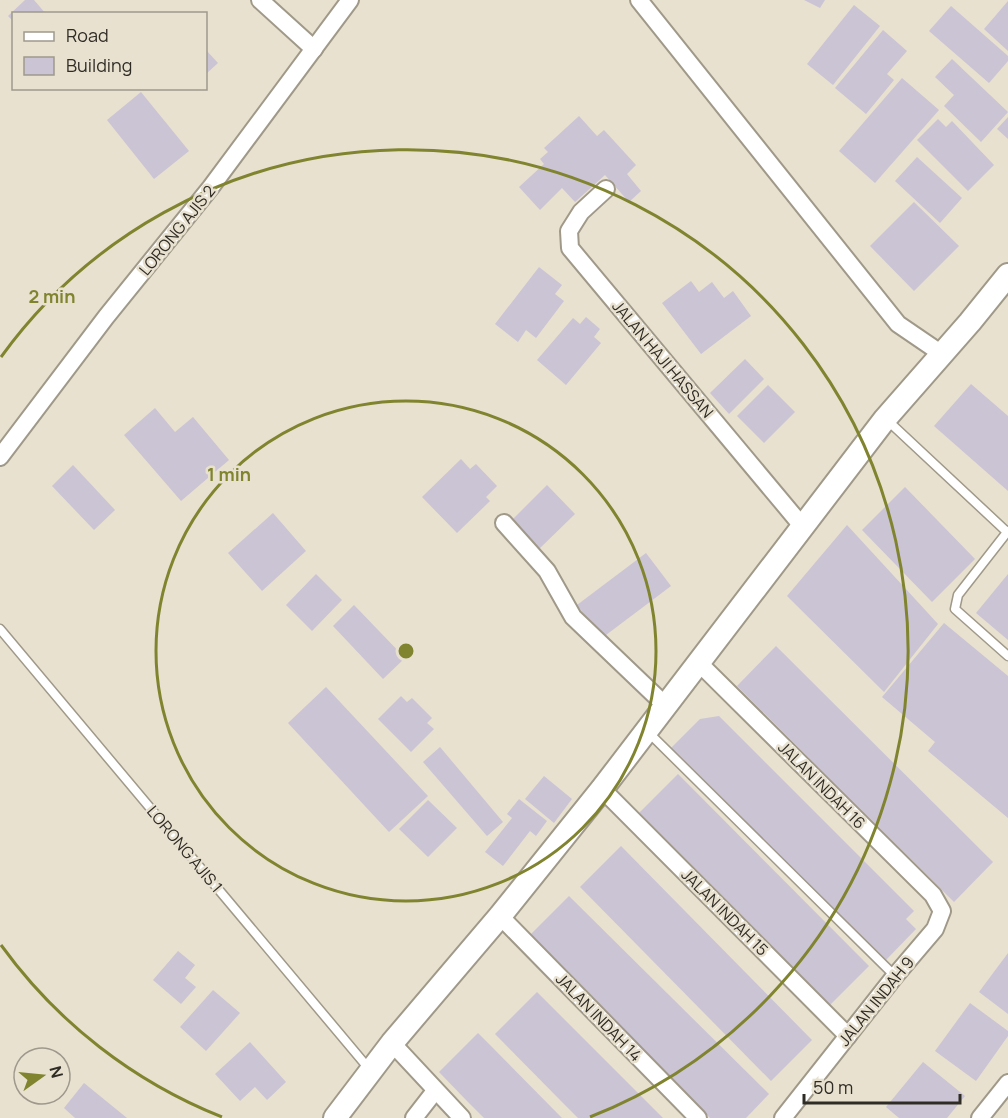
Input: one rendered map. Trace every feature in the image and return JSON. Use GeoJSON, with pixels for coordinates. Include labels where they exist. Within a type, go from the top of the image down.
{"type":"FeatureCollection","features":[{"type":"Feature","properties":{"kind":"street"},"geometry":{"type":"LineString","coordinates":[[260,0],[314,49]]}},
{"type":"Feature","properties":{"kind":"street","name":"LORONG AJIS 2"},"geometry":{"type":"LineString","coordinates":[[0,457],[106,317],[211,187],[350,0]]}},
{"type":"Feature","properties":{"kind":"street"},"geometry":{"type":"LineString","coordinates":[[639,0],[898,324],[942,354]]}},
{"type":"Feature","properties":{"kind":"street","name":"JALAN HAJI HASSAN"},"geometry":{"type":"LineString","coordinates":[[606,189],[581,212],[569,231],[570,248],[802,527]]}},
{"type":"Feature","properties":{"kind":"street"},"geometry":{"type":"LineString","coordinates":[[334,1118],[392,1043],[500,916],[602,789],[885,418],[970,322],[1008,275]]}},
{"type":"Feature","properties":{"kind":"street"},"geometry":{"type":"LineString","coordinates":[[504,523],[547,571],[573,617],[666,706]]}},
{"type":"Feature","properties":{"kind":"street","name":"JALAN INDAH 16"},"geometry":{"type":"LineString","coordinates":[[699,663],[933,895],[942,911]]}},
{"type":"Feature","properties":{"kind":"street","name":"JALAN INDAH 15"},"geometry":{"type":"LineString","coordinates":[[602,789],[848,1036]]}},
{"type":"Feature","properties":{"kind":"street","name":"JALAN INDAH 9"},"geometry":{"type":"LineString","coordinates":[[783,1118],[935,929],[942,911]]}},
{"type":"Feature","properties":{"kind":"street","name":"JALAN INDAH 14"},"geometry":{"type":"LineString","coordinates":[[500,916],[698,1118]]}},
{"type":"Feature","properties":{"kind":"street"},"geometry":{"type":"LineString","coordinates":[[392,1043],[462,1118]]}},
{"type":"Feature","properties":{"kind":"street"},"geometry":{"type":"LineString","coordinates":[[980,1118],[1008,1083]]}},
{"type":"Feature","properties":{"kind":"street"},"geometry":{"type":"LineString","coordinates":[[414,1118],[435,1091]]}},
{"type":"Feature","properties":{"kind":"lane"},"geometry":{"type":"LineString","coordinates":[[885,418],[1007,531],[958,595],[955,609],[1008,656]]}},
{"type":"Feature","properties":{"kind":"lane","name":"LORONG AJIS 1"},"geometry":{"type":"LineString","coordinates":[[0,629],[371,1070]]}},
{"type":"Feature","properties":{"kind":"lane"},"geometry":{"type":"LineString","coordinates":[[647,730],[895,976]]}},
{"type":"Feature","properties":{"kind":"building"},"geometry":{"type":"Polygon","coordinates":[[[25,0],[34,0],[44,12],[12,12],[25,0]]]}},
{"type":"Feature","properties":{"kind":"building"},"geometry":{"type":"Polygon","coordinates":[[[804,0],[825,0],[820,8],[804,0]]]}},
{"type":"Feature","properties":{"kind":"building"},"geometry":{"type":"Polygon","coordinates":[[[1008,1],[1008,51],[984,29],[1008,1]]]}},
{"type":"Feature","properties":{"kind":"building"},"geometry":{"type":"Polygon","coordinates":[[[854,5],[880,26],[833,85],[807,64],[854,5]]]}},
{"type":"Feature","properties":{"kind":"building"},"geometry":{"type":"Polygon","coordinates":[[[951,6],[1008,56],[1008,61],[989,83],[929,31],[951,6]]]}},
{"type":"Feature","properties":{"kind":"building"},"geometry":{"type":"Polygon","coordinates":[[[883,30],[907,51],[887,74],[894,80],[866,114],[835,88],[883,30]]]}},
{"type":"Feature","properties":{"kind":"building"},"geometry":{"type":"Polygon","coordinates":[[[207,51],[218,63],[207,73],[207,51]]]}},
{"type":"Feature","properties":{"kind":"building"},"geometry":{"type":"Polygon","coordinates":[[[952,59],[1008,112],[981,142],[944,106],[954,95],[935,77],[952,59]]]}},
{"type":"Feature","properties":{"kind":"building"},"geometry":{"type":"Polygon","coordinates":[[[902,78],[939,110],[875,183],[839,151],[902,78]]]}},
{"type":"Feature","properties":{"kind":"building"},"geometry":{"type":"Polygon","coordinates":[[[141,92],[189,151],[154,179],[107,120],[141,92]]]}},
{"type":"Feature","properties":{"kind":"building"},"geometry":{"type":"Polygon","coordinates":[[[579,116],[597,136],[604,130],[636,165],[627,174],[641,191],[629,202],[605,175],[575,202],[562,188],[540,210],[519,187],[544,164],[540,159],[548,152],[544,148],[579,116]]]}},
{"type":"Feature","properties":{"kind":"building"},"geometry":{"type":"Polygon","coordinates":[[[1008,117],[1008,139],[997,129],[1008,117]]]}},
{"type":"Feature","properties":{"kind":"building"},"geometry":{"type":"Polygon","coordinates":[[[938,119],[946,127],[952,121],[994,165],[968,191],[917,140],[938,119]]]}},
{"type":"Feature","properties":{"kind":"building"},"geometry":{"type":"Polygon","coordinates":[[[917,157],[962,198],[940,223],[895,181],[917,157]]]}},
{"type":"Feature","properties":{"kind":"building"},"geometry":{"type":"Polygon","coordinates":[[[914,202],[959,246],[914,291],[870,246],[914,202]]]}},
{"type":"Feature","properties":{"kind":"building"},"geometry":{"type":"Polygon","coordinates":[[[539,267],[562,285],[555,294],[564,301],[536,338],[526,330],[518,342],[495,324],[539,267]]]}},
{"type":"Feature","properties":{"kind":"building"},"geometry":{"type":"Polygon","coordinates":[[[691,281],[699,292],[712,282],[724,298],[733,291],[751,316],[701,354],[662,303],[691,281]]]}},
{"type":"Feature","properties":{"kind":"building"},"geometry":{"type":"Polygon","coordinates":[[[586,317],[600,329],[594,337],[601,343],[566,385],[537,360],[573,318],[580,324],[586,317]]]}},
{"type":"Feature","properties":{"kind":"building"},"geometry":{"type":"Polygon","coordinates":[[[745,359],[764,379],[729,414],[710,393],[745,359]]]}},
{"type":"Feature","properties":{"kind":"building"},"geometry":{"type":"Polygon","coordinates":[[[971,384],[1008,416],[1008,491],[934,426],[971,384]]]}},
{"type":"Feature","properties":{"kind":"building"},"geometry":{"type":"Polygon","coordinates":[[[768,385],[795,412],[764,443],[737,416],[768,385]]]}},
{"type":"Feature","properties":{"kind":"building"},"geometry":{"type":"Polygon","coordinates":[[[155,408],[175,432],[193,417],[229,460],[181,501],[124,435],[155,408]]]}},
{"type":"Feature","properties":{"kind":"building"},"geometry":{"type":"Polygon","coordinates":[[[461,459],[470,469],[476,464],[497,486],[486,497],[490,501],[457,533],[422,497],[461,459]]]}},
{"type":"Feature","properties":{"kind":"building"},"geometry":{"type":"Polygon","coordinates":[[[73,465],[115,510],[94,530],[52,486],[73,465]]]}},
{"type":"Feature","properties":{"kind":"building"},"geometry":{"type":"Polygon","coordinates":[[[547,485],[575,514],[538,550],[510,522],[547,485]]]}},
{"type":"Feature","properties":{"kind":"building"},"geometry":{"type":"Polygon","coordinates":[[[905,487],[975,559],[932,602],[862,530],[905,487]]]}},
{"type":"Feature","properties":{"kind":"building"},"geometry":{"type":"Polygon","coordinates":[[[273,513],[306,551],[262,591],[228,553],[273,513]]]}},
{"type":"Feature","properties":{"kind":"building"},"geometry":{"type":"Polygon","coordinates":[[[847,525],[938,624],[884,692],[787,596],[847,525]]]}},
{"type":"Feature","properties":{"kind":"building"},"geometry":{"type":"Polygon","coordinates":[[[646,553],[671,586],[602,638],[577,605],[646,553]]]}},
{"type":"Feature","properties":{"kind":"building"},"geometry":{"type":"Polygon","coordinates":[[[316,574],[342,600],[312,631],[286,605],[316,574]]]}},
{"type":"Feature","properties":{"kind":"building"},"geometry":{"type":"Polygon","coordinates":[[[1008,574],[1008,640],[976,613],[1008,574]]]}},
{"type":"Feature","properties":{"kind":"building"},"geometry":{"type":"Polygon","coordinates":[[[354,605],[405,658],[383,679],[333,626],[354,605]]]}},
{"type":"Feature","properties":{"kind":"building"},"geometry":{"type":"Polygon","coordinates":[[[944,623],[1008,676],[1008,818],[928,751],[935,742],[882,697],[944,623]]]}},
{"type":"Feature","properties":{"kind":"building"},"geometry":{"type":"Polygon","coordinates":[[[776,646],[993,862],[954,902],[737,686],[776,646]]]}},
{"type":"Feature","properties":{"kind":"building"},"geometry":{"type":"Polygon","coordinates":[[[326,687],[428,796],[389,832],[288,723],[326,687]]]}},
{"type":"Feature","properties":{"kind":"building"},"geometry":{"type":"Polygon","coordinates":[[[401,696],[407,702],[412,698],[432,718],[427,723],[434,729],[411,752],[378,719],[401,696]]]}},
{"type":"Feature","properties":{"kind":"building"},"geometry":{"type":"Polygon","coordinates":[[[719,716],[914,911],[906,919],[916,929],[885,961],[671,748],[700,719],[719,716]]]}},
{"type":"Feature","properties":{"kind":"building"},"geometry":{"type":"Polygon","coordinates":[[[440,747],[503,822],[487,836],[423,762],[440,747]]]}},
{"type":"Feature","properties":{"kind":"building"},"geometry":{"type":"Polygon","coordinates":[[[678,774],[869,966],[829,1006],[639,813],[678,774]]]}},
{"type":"Feature","properties":{"kind":"building"},"geometry":{"type":"Polygon","coordinates":[[[544,776],[572,799],[554,823],[525,799],[544,776]]]}},
{"type":"Feature","properties":{"kind":"building"},"geometry":{"type":"Polygon","coordinates":[[[519,799],[547,821],[536,836],[530,831],[503,866],[485,852],[512,818],[507,814],[519,799]]]}},
{"type":"Feature","properties":{"kind":"building"},"geometry":{"type":"Polygon","coordinates":[[[428,800],[457,828],[428,857],[399,829],[428,800]]]}},
{"type":"Feature","properties":{"kind":"building"},"geometry":{"type":"Polygon","coordinates":[[[621,846],[812,1040],[771,1081],[580,887],[621,846]]]}},
{"type":"Feature","properties":{"kind":"building"},"geometry":{"type":"Polygon","coordinates":[[[569,896],[769,1094],[746,1118],[710,1118],[528,937],[569,896]]]}},
{"type":"Feature","properties":{"kind":"building"},"geometry":{"type":"Polygon","coordinates":[[[178,951],[195,965],[185,978],[196,987],[181,1004],[153,980],[178,951]]]}},
{"type":"Feature","properties":{"kind":"building"},"geometry":{"type":"Polygon","coordinates":[[[1008,953],[1008,1014],[979,992],[1008,953]]]}},
{"type":"Feature","properties":{"kind":"building"},"geometry":{"type":"Polygon","coordinates":[[[213,990],[240,1013],[206,1051],[180,1027],[213,990]]]}},
{"type":"Feature","properties":{"kind":"building"},"geometry":{"type":"Polygon","coordinates":[[[537,992],[663,1118],[578,1118],[495,1034],[537,992]]]}},
{"type":"Feature","properties":{"kind":"building"},"geometry":{"type":"Polygon","coordinates":[[[970,1003],[1008,1031],[1008,1036],[976,1081],[935,1051],[970,1003]]]}},
{"type":"Feature","properties":{"kind":"building"},"geometry":{"type":"Polygon","coordinates":[[[478,1033],[562,1118],[484,1118],[466,1100],[439,1072],[478,1033]]]}},
{"type":"Feature","properties":{"kind":"building"},"geometry":{"type":"Polygon","coordinates":[[[250,1042],[286,1082],[267,1100],[255,1087],[240,1101],[215,1074],[250,1042]]]}},
{"type":"Feature","properties":{"kind":"building"},"geometry":{"type":"Polygon","coordinates":[[[923,1062],[965,1096],[947,1118],[899,1118],[886,1107],[923,1062]]]}},
{"type":"Feature","properties":{"kind":"building"},"geometry":{"type":"Polygon","coordinates":[[[84,1083],[127,1118],[75,1118],[64,1108],[72,1106],[72,1098],[84,1083]]]}}]}
